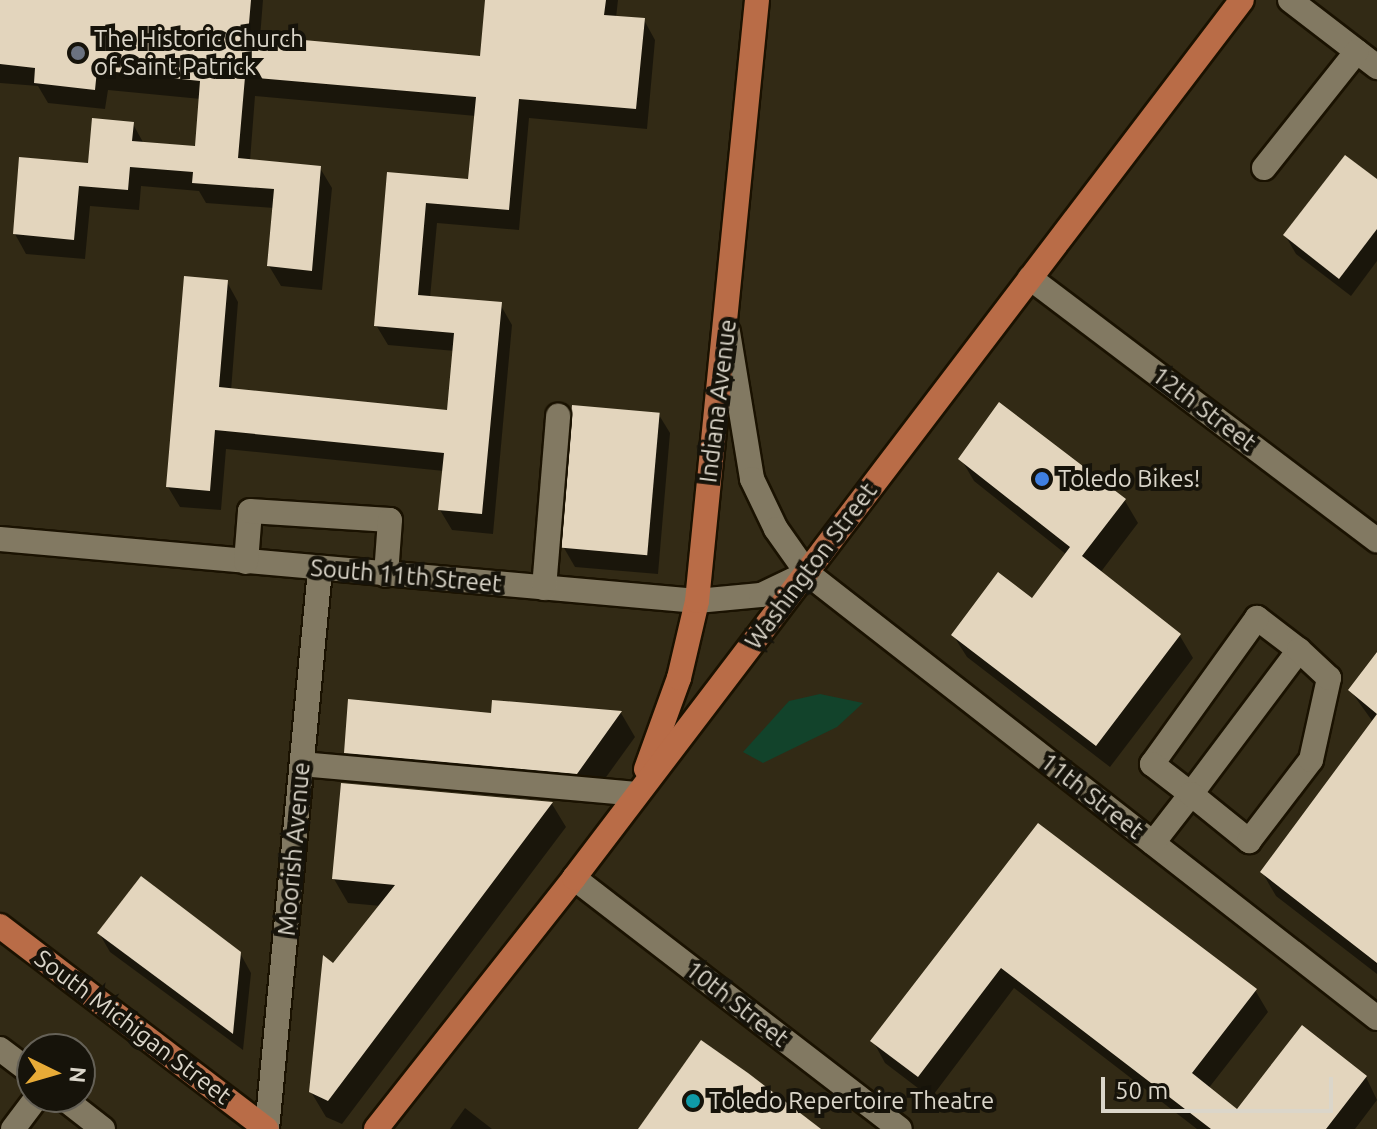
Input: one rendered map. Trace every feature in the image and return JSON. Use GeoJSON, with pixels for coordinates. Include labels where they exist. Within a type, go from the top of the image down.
{"type":"FeatureCollection","features":[{"type":"Feature","properties":{"kind":"main road","name":"Indiana Avenue"},"geometry":{"type":"LineString","coordinates":[[636,794],[679,678],[697,601],[710,445],[728,330],[757,0]]}},
{"type":"Feature","properties":{"kind":"main road","name":"Washington Street"},"geometry":{"type":"LineString","coordinates":[[376,1129],[574,878],[1242,0]]}},
{"type":"Feature","properties":{"kind":"main road","name":"South Michigan Street"},"geometry":{"type":"LineString","coordinates":[[0,926],[266,1129]]}},
{"type":"Feature","properties":{"kind":"street"},"geometry":{"type":"LineString","coordinates":[[1290,0],[1377,67]]}},
{"type":"Feature","properties":{"kind":"street"},"geometry":{"type":"LineString","coordinates":[[1264,168],[1357,51]]}},
{"type":"Feature","properties":{"kind":"street","name":"12th Street"},"geometry":{"type":"LineString","coordinates":[[1030,278],[1377,540]]}},
{"type":"Feature","properties":{"kind":"street","name":"11th Street"},"geometry":{"type":"LineString","coordinates":[[728,330],[752,479],[776,529],[807,573],[1377,1018]]}},
{"type":"Feature","properties":{"kind":"street"},"geometry":{"type":"LineString","coordinates":[[544,588],[558,416]]}},
{"type":"Feature","properties":{"kind":"street"},"geometry":{"type":"LineString","coordinates":[[246,562],[250,511],[390,520],[386,575]]}},
{"type":"Feature","properties":{"kind":"street","name":"South 11th Street"},"geometry":{"type":"LineString","coordinates":[[0,539],[697,601],[761,595],[807,573]]}},
{"type":"Feature","properties":{"kind":"street","name":"Moorish Avenue"},"geometry":{"type":"LineString","coordinates":[[266,1129],[320,569]]}},
{"type":"Feature","properties":{"kind":"street"},"geometry":{"type":"LineString","coordinates":[[1257,618],[1299,650],[1329,678],[1311,760],[1249,841],[1152,764],[1257,618]]}},
{"type":"Feature","properties":{"kind":"street"},"geometry":{"type":"LineString","coordinates":[[1153,843],[1299,650]]}},
{"type":"Feature","properties":{"kind":"street"},"geometry":{"type":"LineString","coordinates":[[302,764],[636,794]]}},
{"type":"Feature","properties":{"kind":"street","name":"10th Street"},"geometry":{"type":"LineString","coordinates":[[574,878],[900,1129]]}},
{"type":"Feature","properties":{"kind":"street"},"geometry":{"type":"LineString","coordinates":[[82,1113],[103,1129]]}},
{"type":"Feature","properties":{"kind":"green space"},"geometry":{"type":"Polygon","coordinates":[[[820,694],[863,703],[837,727],[763,763],[743,752],[789,701],[820,694]]]}},
{"type":"Feature","properties":{"kind":"building"},"geometry":{"type":"Polygon","coordinates":[[[0,0],[251,0],[248,35],[480,56],[485,0],[606,0],[604,15],[645,18],[636,109],[519,99],[509,210],[426,203],[418,295],[502,302],[482,514],[438,510],[444,453],[215,430],[210,491],[166,487],[184,276],[228,280],[219,387],[447,410],[454,333],[374,326],[387,172],[468,179],[476,97],[245,77],[238,158],[321,166],[312,271],[267,266],[274,189],[192,183],[193,172],[130,167],[128,190],[79,186],[74,240],[13,234],[19,157],[88,163],[92,118],[134,122],[132,141],[195,146],[200,81],[97,70],[95,90],[34,83],[35,68],[0,64],[0,0]]]}},
{"type":"Feature","properties":{"kind":"building"},"geometry":{"type":"Polygon","coordinates":[[[1345,155],[1377,179],[1377,229],[1339,279],[1283,235],[1345,155]]]}},
{"type":"Feature","properties":{"kind":"building"},"geometry":{"type":"Polygon","coordinates":[[[999,402],[1126,499],[1082,556],[1181,634],[1096,746],[951,635],[998,572],[1032,598],[1070,547],[958,459],[999,402]]]}},
{"type":"Feature","properties":{"kind":"building"},"geometry":{"type":"Polygon","coordinates":[[[572,405],[660,413],[647,555],[560,547],[572,405]]]}},
{"type":"Feature","properties":{"kind":"building"},"geometry":{"type":"Polygon","coordinates":[[[1377,652],[1377,714],[1348,690],[1377,652]]]}},
{"type":"Feature","properties":{"kind":"building"},"geometry":{"type":"Polygon","coordinates":[[[348,699],[491,713],[492,700],[622,711],[577,774],[344,753],[348,699]]]}},
{"type":"Feature","properties":{"kind":"building"},"geometry":{"type":"Polygon","coordinates":[[[1377,714],[1377,963],[1260,872],[1377,714]]]}},
{"type":"Feature","properties":{"kind":"building"},"geometry":{"type":"Polygon","coordinates":[[[341,783],[553,802],[328,1101],[309,1092],[323,955],[333,963],[395,885],[332,879],[341,783]]]}},
{"type":"Feature","properties":{"kind":"building"},"geometry":{"type":"Polygon","coordinates":[[[1038,823],[1257,989],[1192,1073],[1237,1109],[1302,1025],[1367,1076],[1326,1129],[1211,1129],[1001,968],[918,1077],[870,1041],[1038,823]]]}},
{"type":"Feature","properties":{"kind":"building"},"geometry":{"type":"Polygon","coordinates":[[[141,876],[241,952],[233,1034],[97,933],[141,876]]]}},
{"type":"Feature","properties":{"kind":"building","name":"Toledo Repertoire Theatre"},"geometry":{"type":"Polygon","coordinates":[[[701,1040],[748,1073],[821,1129],[638,1129],[701,1040]]]}},
{"type":"Feature","properties":{"kind":"place","name":"The Historic Church of Saint Patrick"},"geometry":{"type":"Point","coordinates":[78,53]}},
{"type":"Feature","properties":{"kind":"place","name":"Toledo Bikes!"},"geometry":{"type":"Point","coordinates":[1042,479]}},
{"type":"Feature","properties":{"kind":"place","name":"Toledo Repertoire Theatre"},"geometry":{"type":"Point","coordinates":[693,1101]}}]}
